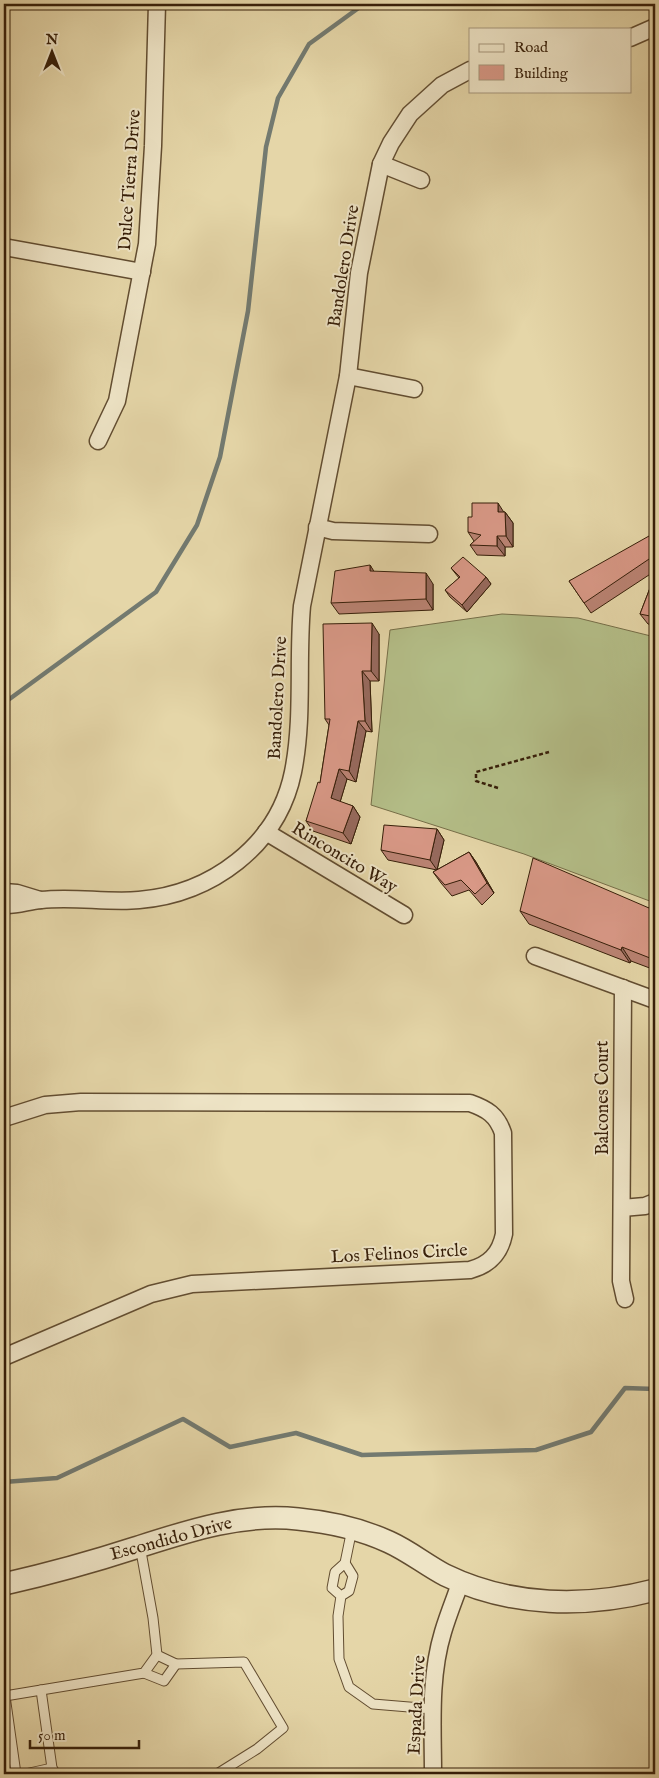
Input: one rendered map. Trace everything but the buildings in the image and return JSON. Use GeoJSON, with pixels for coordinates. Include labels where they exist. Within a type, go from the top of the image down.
{"type":"FeatureCollection","features":[{"type":"Feature","properties":{"kind":"street","name":"Dulce Tierra Drive"},"geometry":{"type":"LineString","coordinates":[[98,441],[117,401],[142,272],[150,214],[157,4]]}},
{"type":"Feature","properties":{"kind":"street"},"geometry":{"type":"LineString","coordinates":[[632,37],[655,27]]}},
{"type":"Feature","properties":{"kind":"street","name":"Bandolero Drive"},"geometry":{"type":"LineString","coordinates":[[4,906],[18,906],[40,900],[138,900],[188,890],[208,882],[240,860],[266,832],[279,810],[293,771],[297,743],[298,641],[302,606],[348,376],[359,272],[381,164],[391,143],[410,114],[442,85],[469,71]]}},
{"type":"Feature","properties":{"kind":"street"},"geometry":{"type":"LineString","coordinates":[[381,164],[421,180]]}},
{"type":"Feature","properties":{"kind":"street"},"geometry":{"type":"LineString","coordinates":[[4,247],[142,272]]}},
{"type":"Feature","properties":{"kind":"street"},"geometry":{"type":"LineString","coordinates":[[348,376],[414,389]]}},
{"type":"Feature","properties":{"kind":"street"},"geometry":{"type":"LineString","coordinates":[[317,527],[333,531],[429,534]]}},
{"type":"Feature","properties":{"kind":"street","name":"Rinconcito Way"},"geometry":{"type":"LineString","coordinates":[[266,832],[404,915]]}},
{"type":"Feature","properties":{"kind":"street","name":"Bandolero Drive"},"geometry":{"type":"LineString","coordinates":[[4,892],[17,893],[40,900]]}},
{"type":"Feature","properties":{"kind":"street"},"geometry":{"type":"LineString","coordinates":[[535,956],[655,1000]]}},
{"type":"Feature","properties":{"kind":"street","name":"Balcones Court"},"geometry":{"type":"LineString","coordinates":[[623,988],[620,1281],[625,1299]]}},
{"type":"Feature","properties":{"kind":"street","name":"Los Felinos Circle"},"geometry":{"type":"LineString","coordinates":[[4,1118],[45,1105],[81,1102],[470,1103],[490,1111],[500,1123],[502,1132],[504,1225],[502,1246],[492,1259],[480,1267],[470,1270],[192,1284],[151,1294],[4,1356]]}},
{"type":"Feature","properties":{"kind":"street"},"geometry":{"type":"LineString","coordinates":[[622,1208],[645,1206],[655,1202]]}},
{"type":"Feature","properties":{"kind":"street","name":"Escondido Drive"},"geometry":{"type":"LineString","coordinates":[[4,1585],[79,1565],[214,1524],[258,1518],[297,1519],[352,1530],[389,1542],[444,1574],[461,1581],[487,1590],[528,1600],[578,1603],[608,1600],[655,1590]]}},
{"type":"Feature","properties":{"kind":"street","name":"Espada Drive"},"geometry":{"type":"LineString","coordinates":[[433,1774],[435,1672],[442,1633],[461,1581]]}},
{"type":"Feature","properties":{"kind":"lane"},"geometry":{"type":"LineString","coordinates":[[341,1596],[332,1588],[335,1572],[345,1564],[352,1530]]}},
{"type":"Feature","properties":{"kind":"lane"},"geometry":{"type":"LineString","coordinates":[[140,1546],[153,1618],[157,1655],[144,1673]]}},
{"type":"Feature","properties":{"kind":"lane"},"geometry":{"type":"LineString","coordinates":[[345,1564],[353,1576],[349,1591],[341,1596],[338,1616],[339,1659],[349,1686],[373,1704],[433,1709]]}},
{"type":"Feature","properties":{"kind":"lane"},"geometry":{"type":"LineString","coordinates":[[157,1655],[176,1664],[244,1662],[283,1728],[257,1749],[216,1774]]}},
{"type":"Feature","properties":{"kind":"lane"},"geometry":{"type":"LineString","coordinates":[[16,1774],[5,1692],[41,1690],[144,1673],[164,1681],[176,1664]]}},
{"type":"Feature","properties":{"kind":"lane"},"geometry":{"type":"LineString","coordinates":[[25,1774],[54,1771],[41,1690]]}},
{"type":"Feature","properties":{"kind":"path"},"geometry":{"type":"LineString","coordinates":[[498,788],[476,781],[476,772],[549,752]]}},
{"type":"Feature","properties":{"kind":"green space"},"geometry":{"type":"Polygon","coordinates":[[[502,614],[578,618],[655,637],[655,903],[524,854],[371,805],[390,630],[502,614]]]}},
{"type":"Feature","properties":{"kind":"waterway"},"geometry":{"type":"LineString","coordinates":[[4,703],[156,592],[197,525],[220,457],[248,311],[266,147],[278,98],[309,44],[364,4]]}},
{"type":"Feature","properties":{"kind":"waterway"},"geometry":{"type":"LineString","coordinates":[[4,1482],[57,1478],[183,1419],[230,1447],[296,1433],[362,1455],[536,1450],[591,1432],[625,1388],[655,1389]]}}]}
